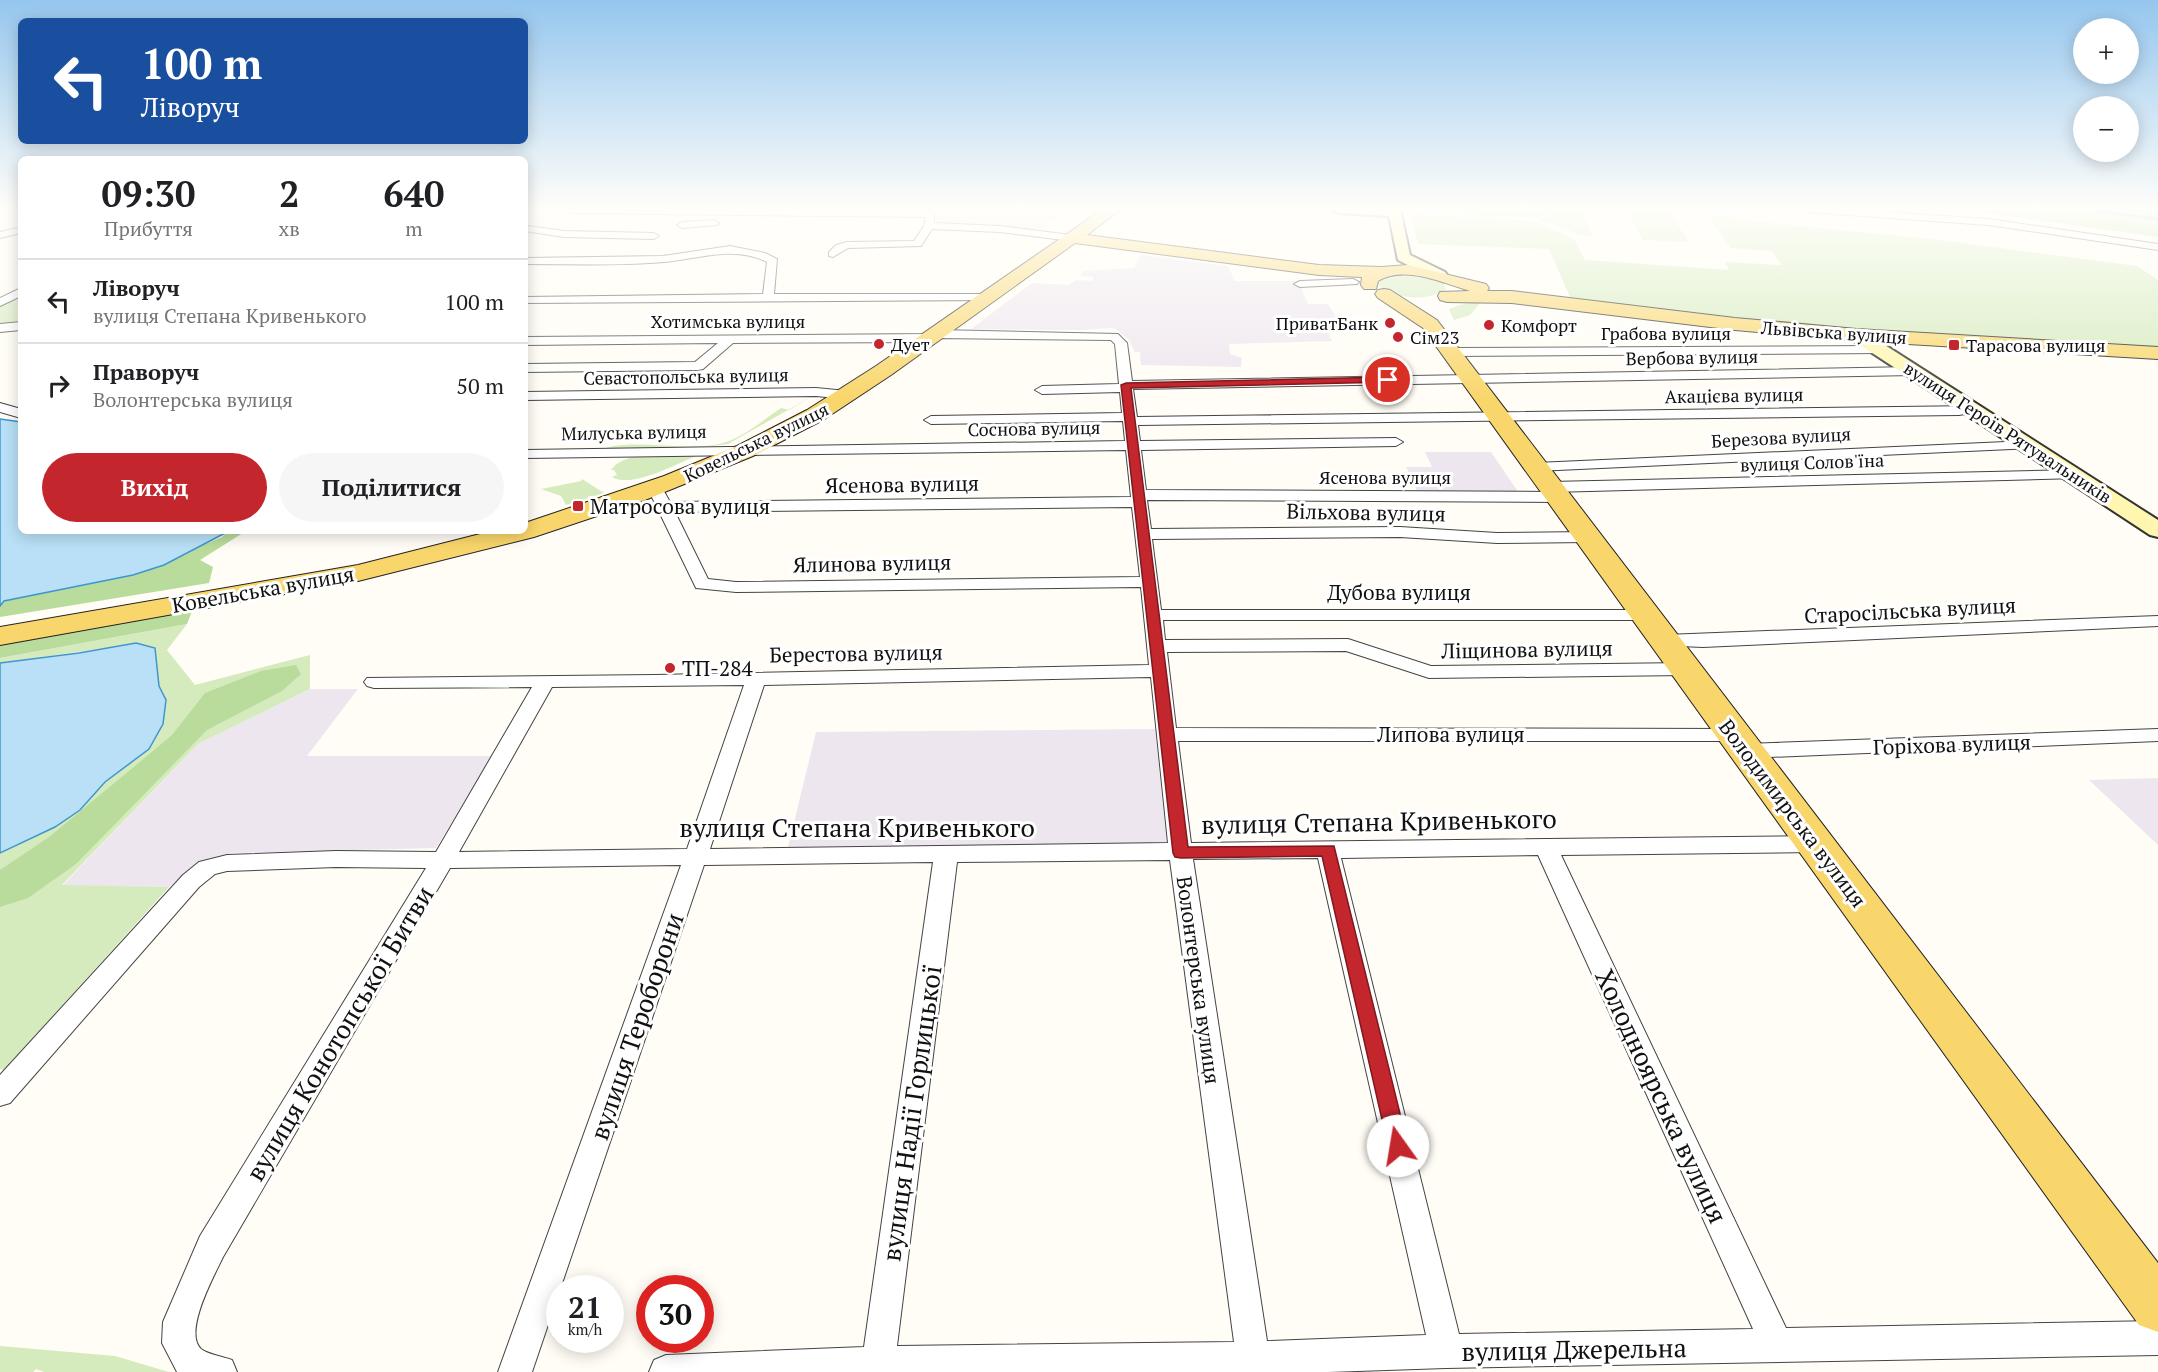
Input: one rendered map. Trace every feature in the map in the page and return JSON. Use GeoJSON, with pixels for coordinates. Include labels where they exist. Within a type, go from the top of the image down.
{"type":"FeatureCollection","features":[{"type":"Feature","properties":{"kind":"main road","name":"Ковельська вулиця"},"geometry":{"type":"LineString","coordinates":[[528,530],[612,505],[661,498],[847,395],[1023,273]]}},
{"type":"Feature","properties":{"kind":"main road"},"geometry":{"type":"LineString","coordinates":[[1328,273],[1353,282],[1381,281],[1403,273]]}},
{"type":"Feature","properties":{"kind":"main road"},"geometry":{"type":"LineString","coordinates":[[1336,273],[1439,291]]}},
{"type":"Feature","properties":{"kind":"main road"},"geometry":{"type":"LineString","coordinates":[[1416,273],[1439,291]]}},
{"type":"Feature","properties":{"kind":"main road","name":"Володимирська вулиця"},"geometry":{"type":"LineString","coordinates":[[1381,281],[1427,321],[2158,1306]]}},
{"type":"Feature","properties":{"kind":"main road"},"geometry":{"type":"LineString","coordinates":[[1427,321],[1439,291]]}},
{"type":"Feature","properties":{"kind":"main road","name":"Львівська вулиця"},"geometry":{"type":"LineString","coordinates":[[1439,291],[1857,335],[2157,353]]}},
{"type":"Feature","properties":{"kind":"main road","name":"Ковельська вулиця"},"geometry":{"type":"LineString","coordinates":[[0,636],[358,573],[512,534]]}},
{"type":"Feature","properties":{"kind":"street"},"geometry":{"type":"LineString","coordinates":[[768,297],[771,273]]}},
{"type":"Feature","properties":{"kind":"street"},"geometry":{"type":"LineString","coordinates":[[1381,281],[1388,273]]}},
{"type":"Feature","properties":{"kind":"street"},"geometry":{"type":"LineString","coordinates":[[1420,273],[1439,291]]}},
{"type":"Feature","properties":{"kind":"street"},"geometry":{"type":"LineString","coordinates":[[1300,284],[1353,282]]}},
{"type":"Feature","properties":{"kind":"street"},"geometry":{"type":"LineString","coordinates":[[0,303],[18,293]]}},
{"type":"Feature","properties":{"kind":"street"},"geometry":{"type":"LineString","coordinates":[[528,300],[990,297]]}},
{"type":"Feature","properties":{"kind":"street"},"geometry":{"type":"LineString","coordinates":[[0,328],[18,326]]}},
{"type":"Feature","properties":{"kind":"street"},"geometry":{"type":"LineString","coordinates":[[0,334],[18,326]]}},
{"type":"Feature","properties":{"kind":"street","name":"вулиця Героїв Рятувальників"},"geometry":{"type":"LineString","coordinates":[[1857,335],[2158,530]]}},
{"type":"Feature","properties":{"kind":"street","name":"Хотимська вулиця"},"geometry":{"type":"LineString","coordinates":[[528,341],[934,336]]}},
{"type":"Feature","properties":{"kind":"street","name":"Волонтерська вулиця"},"geometry":{"type":"LineString","coordinates":[[934,336],[1114,337],[1121,343],[1181,853],[1256,1365]]}},
{"type":"Feature","properties":{"kind":"street"},"geometry":{"type":"LineString","coordinates":[[528,368],[698,366],[731,339]]}},
{"type":"Feature","properties":{"kind":"street","name":"Грабова вулиця"},"geometry":{"type":"LineString","coordinates":[[1460,365],[1881,350]]}},
{"type":"Feature","properties":{"kind":"street"},"geometry":{"type":"LineString","coordinates":[[1042,390],[1126,386],[1338,383],[1460,365]]}},
{"type":"Feature","properties":{"kind":"street","name":"Вербова вулиця"},"geometry":{"type":"LineString","coordinates":[[1460,365],[1914,371]]}},
{"type":"Feature","properties":{"kind":"street","name":"Севастопольська вулиця"},"geometry":{"type":"LineString","coordinates":[[528,396],[816,392],[847,395]]}},
{"type":"Feature","properties":{"kind":"street"},"geometry":{"type":"LineString","coordinates":[[0,407],[18,413]]}},
{"type":"Feature","properties":{"kind":"street","name":"Акацієва вулиця"},"geometry":{"type":"LineString","coordinates":[[932,420],[1498,416],[1959,411],[1971,409]]}},
{"type":"Feature","properties":{"kind":"street","name":"Соснова вулиця"},"geometry":{"type":"LineString","coordinates":[[744,451],[1396,442]]}},
{"type":"Feature","properties":{"kind":"street","name":"Березова вулиця"},"geometry":{"type":"LineString","coordinates":[[1548,484],[2028,445]]}},
{"type":"Feature","properties":{"kind":"street","name":"Милуська вулиця"},"geometry":{"type":"LineString","coordinates":[[528,454],[744,451]]}},
{"type":"Feature","properties":{"kind":"street","name":"вулиця Солов'їна"},"geometry":{"type":"LineString","coordinates":[[1548,484],[2074,474]]}},
{"type":"Feature","properties":{"kind":"street","name":"Ясенова вулиця"},"geometry":{"type":"LineString","coordinates":[[661,498],[1139,499],[1548,484]]}},
{"type":"Feature","properties":{"kind":"street","name":"Ялинова вулиця"},"geometry":{"type":"LineString","coordinates":[[661,498],[702,584],[736,587],[1149,582]]}},
{"type":"Feature","properties":{"kind":"street","name":"Вільхова вулиця"},"geometry":{"type":"LineString","coordinates":[[1144,534],[1400,532],[1497,538],[1588,537]]}},
{"type":"Feature","properties":{"kind":"street","name":"Дубова вулиця"},"geometry":{"type":"LineString","coordinates":[[1153,615],[1655,628]]}},
{"type":"Feature","properties":{"kind":"street","name":"Старосільська вулиця"},"geometry":{"type":"LineString","coordinates":[[1655,628],[1715,641],[2158,621]]}},
{"type":"Feature","properties":{"kind":"street","name":"Ліщинова вулиця"},"geometry":{"type":"LineString","coordinates":[[1157,646],[1348,645],[1429,672],[1686,669]]}},
{"type":"Feature","properties":{"kind":"street","name":"Берестова вулиця"},"geometry":{"type":"LineString","coordinates":[[374,682],[756,680],[1160,671]]}},
{"type":"Feature","properties":{"kind":"street","name":"вулиця Тероборони"},"geometry":{"type":"LineString","coordinates":[[515,1372],[756,680]]}},
{"type":"Feature","properties":{"kind":"street","name":"вулиця Конотопської Битви"},"geometry":{"type":"LineString","coordinates":[[220,1372],[191,1364],[179,1343],[179,1322],[211,1247],[443,860],[545,682]]}},
{"type":"Feature","properties":{"kind":"street","name":"Липова вулиця"},"geometry":{"type":"LineString","coordinates":[[1168,734],[1740,743]]}},
{"type":"Feature","properties":{"kind":"street","name":"Горіхова вулиця"},"geometry":{"type":"LineString","coordinates":[[1740,743],[2158,735]]}},
{"type":"Feature","properties":{"kind":"street","name":"вулиця Степана Кривенького"},"geometry":{"type":"LineString","coordinates":[[0,1094],[191,881],[207,868],[227,863],[325,860],[1181,853],[1815,844]]}},
{"type":"Feature","properties":{"kind":"street","name":"Холодноярська вулиця"},"geometry":{"type":"LineString","coordinates":[[1546,847],[1777,1345]]}},
{"type":"Feature","properties":{"kind":"street"},"geometry":{"type":"LineString","coordinates":[[1328,850],[1446,1351]]}},
{"type":"Feature","properties":{"kind":"street","name":"вулиця Надії Горлицької"},"geometry":{"type":"LineString","coordinates":[[877,1368],[946,855]]}},
{"type":"Feature","properties":{"kind":"street","name":"вулиця Джерельна"},"geometry":{"type":"LineString","coordinates":[[666,1372],[1256,1365],[1446,1351],[2158,1338]]}},
{"type":"Feature","properties":{"kind":"shaded area"},"geometry":{"type":"Polygon","coordinates":[[[1083,273],[1231,273],[1235,281],[1299,281],[1308,304],[1328,304],[1340,323],[1324,324],[1332,341],[1229,344],[1230,354],[1242,358],[1241,367],[1141,365],[1140,352],[1135,352],[1129,340],[1116,329],[1111,328],[971,329],[1032,283],[1068,285],[1076,280],[1092,281],[1094,277],[1080,276],[1083,273]]]}},
{"type":"Feature","properties":{"kind":"shaded area"},"geometry":{"type":"Polygon","coordinates":[[[1425,452],[1491,452],[1519,493],[1418,493],[1406,467],[1432,467],[1425,452]]]}},
{"type":"Feature","properties":{"kind":"shaded area"},"geometry":{"type":"Polygon","coordinates":[[[310,689],[358,689],[307,756],[492,756],[436,848],[231,853],[202,860],[169,887],[62,886],[198,744],[310,689]]]}},
{"type":"Feature","properties":{"kind":"shaded area"},"geometry":{"type":"Polygon","coordinates":[[[1155,729],[1167,843],[788,847],[816,732],[1155,729]]]}},
{"type":"Feature","properties":{"kind":"shaded area"},"geometry":{"type":"Polygon","coordinates":[[[2158,778],[2158,845],[2089,780],[2090,780],[2158,778]]]}},
{"type":"Feature","properties":{"kind":"green space"},"geometry":{"type":"Polygon","coordinates":[[[1560,273],[2148,273],[2158,280],[2158,347],[1853,330],[1733,319],[1570,297],[1560,273]]]}},
{"type":"Feature","properties":{"kind":"green space"},"geometry":{"type":"Polygon","coordinates":[[[1388,274],[1418,274],[1443,282],[1446,289],[1431,296],[1400,296],[1383,289],[1377,283],[1377,280],[1388,274]]]}},
{"type":"Feature","properties":{"kind":"green space"},"geometry":{"type":"Polygon","coordinates":[[[18,297],[18,323],[0,325],[0,307],[18,297]]]}},
{"type":"Feature","properties":{"kind":"green space"},"geometry":{"type":"Polygon","coordinates":[[[1472,301],[1481,302],[1470,315],[1454,320],[1449,309],[1472,301]]]}},
{"type":"Feature","properties":{"kind":"green space"},"geometry":{"type":"Polygon","coordinates":[[[781,408],[788,410],[728,444],[703,447],[603,449],[632,445],[682,447],[715,445],[742,434],[781,408]]]}},
{"type":"Feature","properties":{"kind":"green space"},"geometry":{"type":"Polygon","coordinates":[[[664,454],[699,455],[643,477],[621,480],[612,477],[617,475],[614,470],[611,470],[618,463],[627,459],[664,454]]]}},
{"type":"Feature","properties":{"kind":"green space"},"geometry":{"type":"Polygon","coordinates":[[[582,479],[604,493],[566,505],[561,496],[541,489],[581,481],[582,479]]]}},
{"type":"Feature","properties":{"kind":"green space"},"geometry":{"type":"Polygon","coordinates":[[[226,534],[241,534],[200,560],[213,567],[209,583],[0,617],[0,606],[4,601],[133,575],[226,534]]]}},
{"type":"Feature","properties":{"kind":"green space"},"geometry":{"type":"Polygon","coordinates":[[[192,611],[187,624],[0,658],[0,645],[192,611]]]}},
{"type":"Feature","properties":{"kind":"green space"},"geometry":{"type":"Polygon","coordinates":[[[187,624],[167,650],[195,685],[310,655],[310,689],[198,744],[62,885],[169,887],[4,1070],[0,1069],[0,853],[55,827],[80,810],[105,782],[149,749],[159,686],[155,649],[106,648],[0,663],[0,658],[187,624]]]}},
{"type":"Feature","properties":{"kind":"green space"},"geometry":{"type":"Polygon","coordinates":[[[296,665],[301,674],[282,691],[207,730],[76,864],[28,898],[0,907],[0,870],[49,837],[172,735],[205,693],[261,671],[296,665]]]}},
{"type":"Feature","properties":{"kind":"green space"},"geometry":{"type":"Polygon","coordinates":[[[0,1346],[115,1356],[169,1372],[44,1372],[36,1369],[33,1372],[0,1372],[0,1346]]]}},
{"type":"Feature","properties":{"kind":"water"},"geometry":{"type":"Polygon","coordinates":[[[0,419],[18,422],[18,534],[223,534],[164,565],[133,575],[4,601],[0,606],[0,419]]]}},
{"type":"Feature","properties":{"kind":"water"},"geometry":{"type":"Polygon","coordinates":[[[136,643],[155,648],[159,686],[166,700],[163,724],[149,749],[105,782],[80,810],[55,827],[0,853],[0,663],[136,643]]]}},
{"type":"Feature","properties":{"kind":"place","name":"ПриватБанк"},"geometry":{"type":"Point","coordinates":[1390,323]}},
{"type":"Feature","properties":{"kind":"place","name":"Комфорт"},"geometry":{"type":"Point","coordinates":[1489,325]}},
{"type":"Feature","properties":{"kind":"place","name":"Сім23"},"geometry":{"type":"Point","coordinates":[1398,337]}},
{"type":"Feature","properties":{"kind":"place","name":"Дует"},"geometry":{"type":"Point","coordinates":[879,344]}},
{"type":"Feature","properties":{"kind":"place","name":"Тарасова вулиця"},"geometry":{"type":"Point","coordinates":[1954,345]}},
{"type":"Feature","properties":{"kind":"place","name":"Матросова вулиця"},"geometry":{"type":"Point","coordinates":[578,506]}},
{"type":"Feature","properties":{"kind":"place","name":"ТП-284"},"geometry":{"type":"Point","coordinates":[670,668]}},
{"type":"Feature","properties":{"kind":"route"},"geometry":{"type":"LineString","coordinates":[[1388,380],[1338,383],[1126,385],[1181,853],[1328,850],[1398,1146]]}}]}
